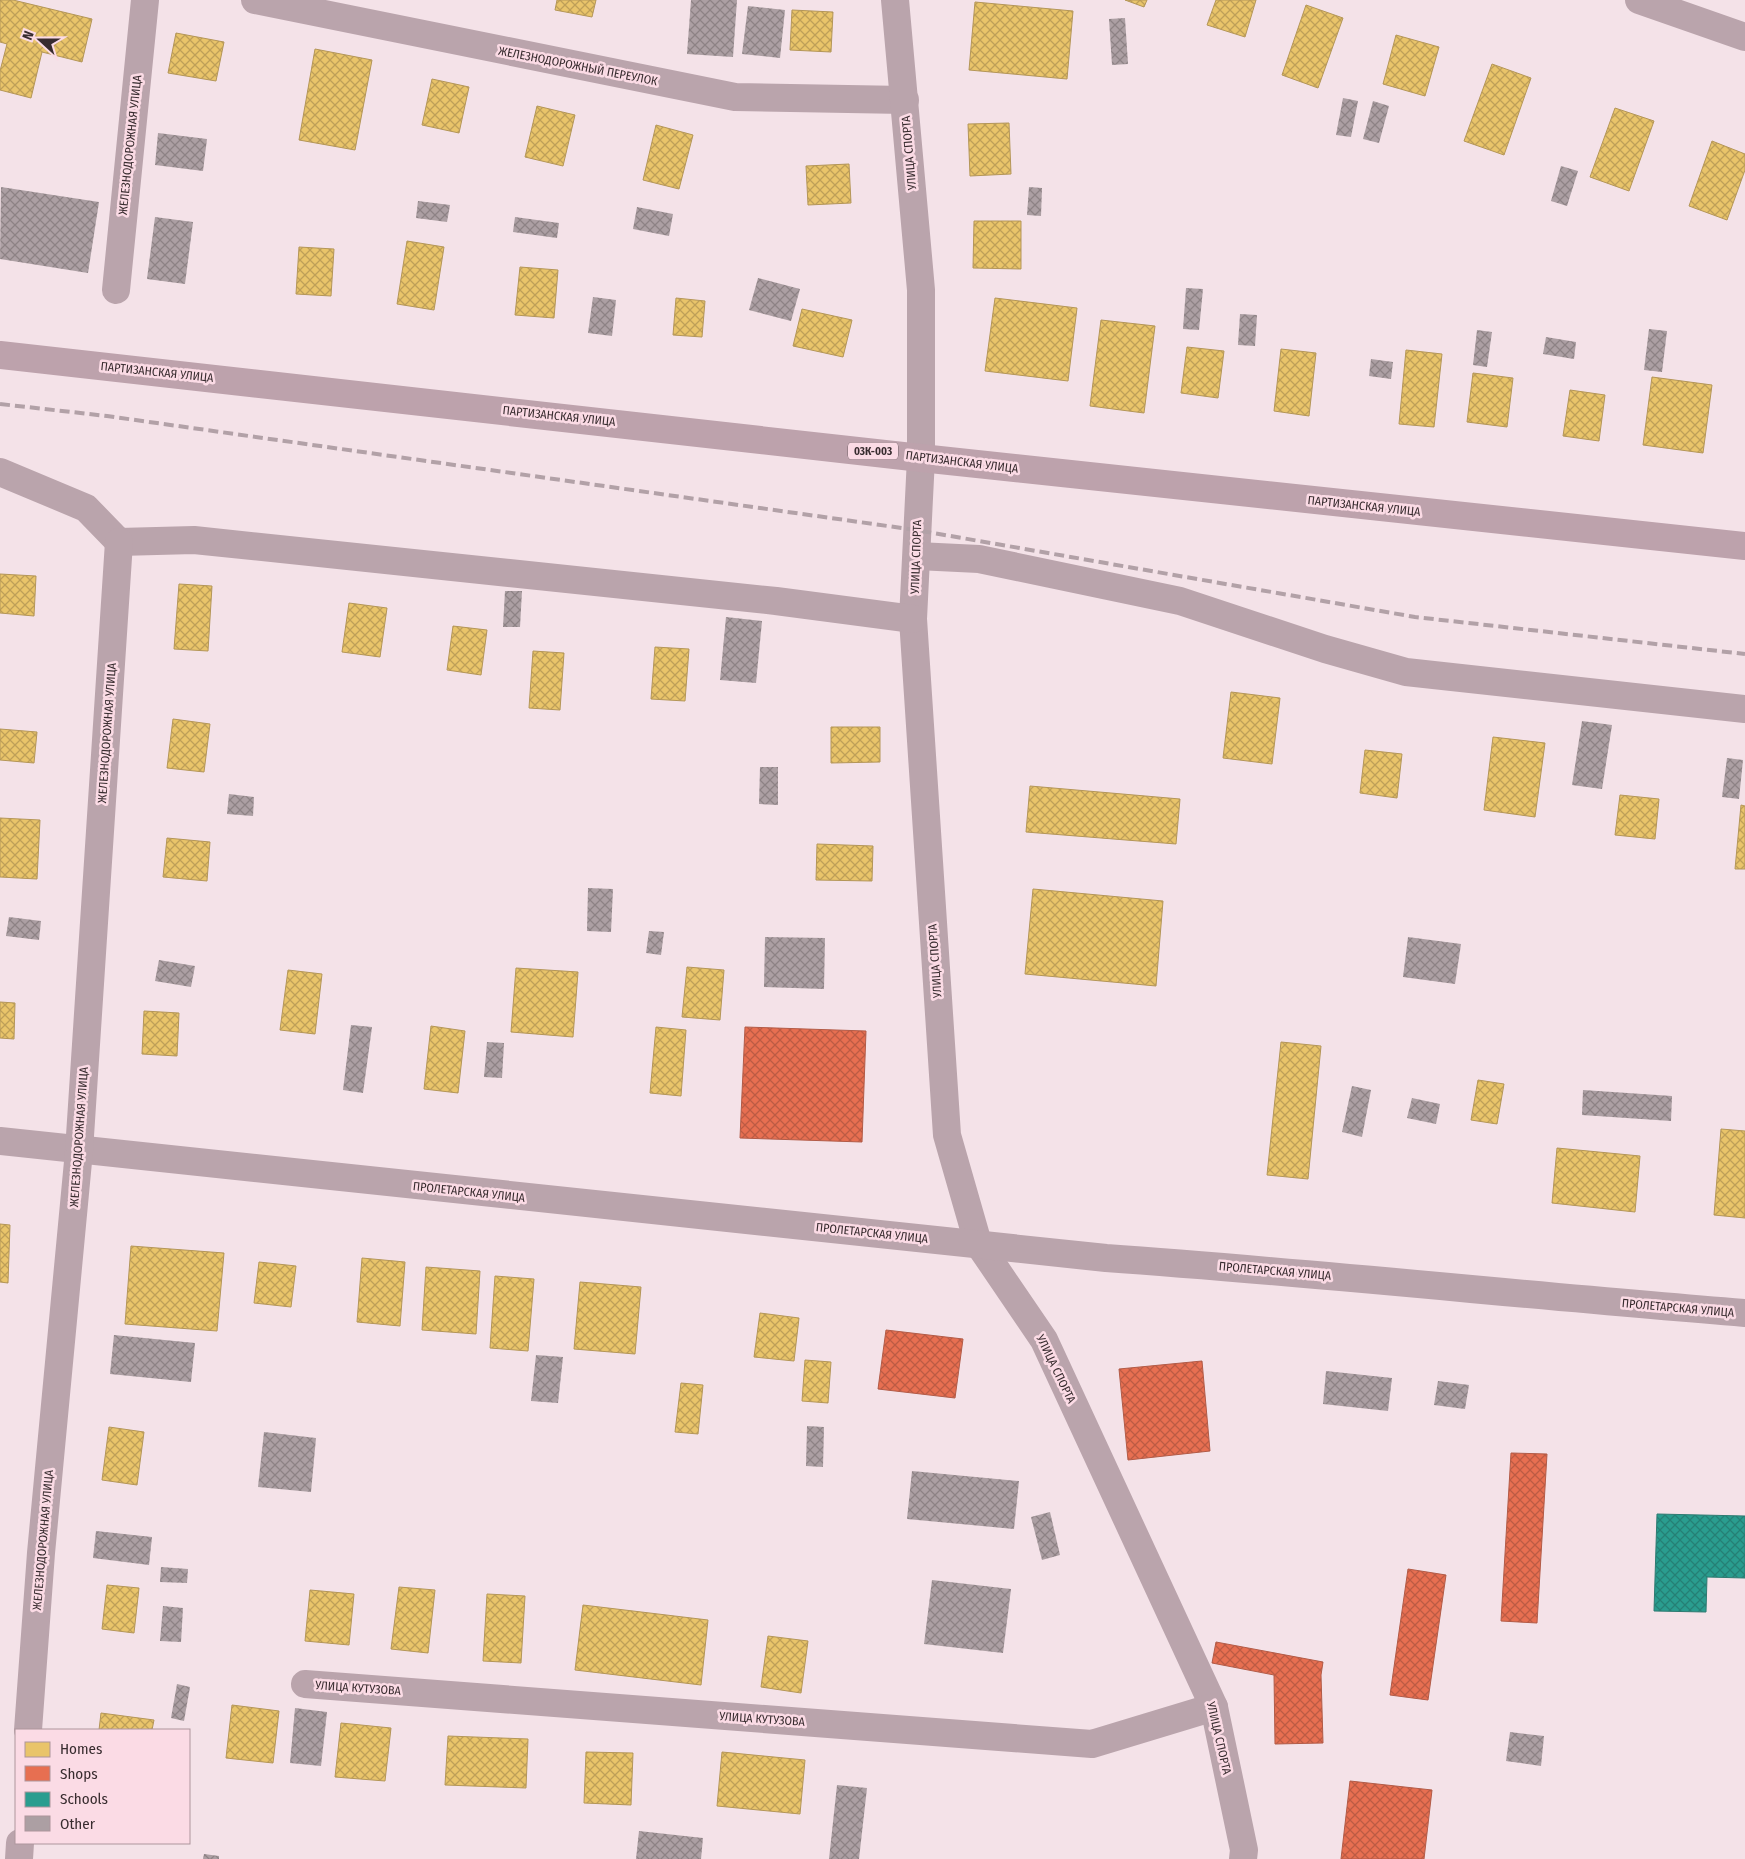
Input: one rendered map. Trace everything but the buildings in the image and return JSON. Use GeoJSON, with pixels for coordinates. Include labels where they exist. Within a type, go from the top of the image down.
{"type":"FeatureCollection","features":[{"type":"Feature","properties":{"kind":"main road","name":"ПАРТИЗАНСКАЯ УЛИЦА"},"geometry":{"type":"LineString","coordinates":[[0,355],[921,458],[1745,546]]}},
{"type":"Feature","properties":{"kind":"street","name":"ЖЕЛЕЗНОДОРОЖНАЯ УЛИЦА"},"geometry":{"type":"LineString","coordinates":[[116,290],[145,0]]}},
{"type":"Feature","properties":{"kind":"street","name":"ЖЕЛЕЗНОДОРОЖНЫЙ ПЕРЕУЛОК"},"geometry":{"type":"LineString","coordinates":[[255,0],[735,97],[905,100]]}},
{"type":"Feature","properties":{"kind":"street","name":"УЛИЦА СПОРТА"},"geometry":{"type":"LineString","coordinates":[[895,0],[921,290],[921,458],[913,619],[947,1135],[978,1243],[1044,1340],[1214,1706],[1244,1850],[1243,1859]]}},
{"type":"Feature","properties":{"kind":"street"},"geometry":{"type":"LineString","coordinates":[[1639,0],[1745,37]]}},
{"type":"Feature","properties":{"kind":"street"},"geometry":{"type":"LineString","coordinates":[[0,472],[86,508],[119,542],[194,540],[756,599],[913,619]]}},
{"type":"Feature","properties":{"kind":"street","name":"ЖЕЛЕЗНОДОРОЖНАЯ УЛИЦА"},"geometry":{"type":"LineString","coordinates":[[28,1729],[41,1553],[79,1151],[119,542]]}},
{"type":"Feature","properties":{"kind":"street"},"geometry":{"type":"LineString","coordinates":[[917,556],[979,558],[1180,601],[1325,649],[1406,672],[1745,709]]}},
{"type":"Feature","properties":{"kind":"street","name":"ПРОЛЕТАРСКАЯ УЛИЦА"},"geometry":{"type":"LineString","coordinates":[[0,1141],[79,1151],[978,1243],[1106,1258],[1227,1266],[1512,1294],[1745,1313]]}},
{"type":"Feature","properties":{"kind":"street","name":"УЛИЦА КУТУЗОВА"},"geometry":{"type":"LineString","coordinates":[[305,1684],[1092,1744],[1214,1706]]}},
{"type":"Feature","properties":{"kind":"street"},"geometry":{"type":"LineString","coordinates":[[19,1859],[20,1844]]}},
{"type":"Feature","properties":{"kind":"railway"},"geometry":{"type":"LineString","coordinates":[[0,404],[107,416],[916,530],[1415,617],[1745,654]]}}]}
